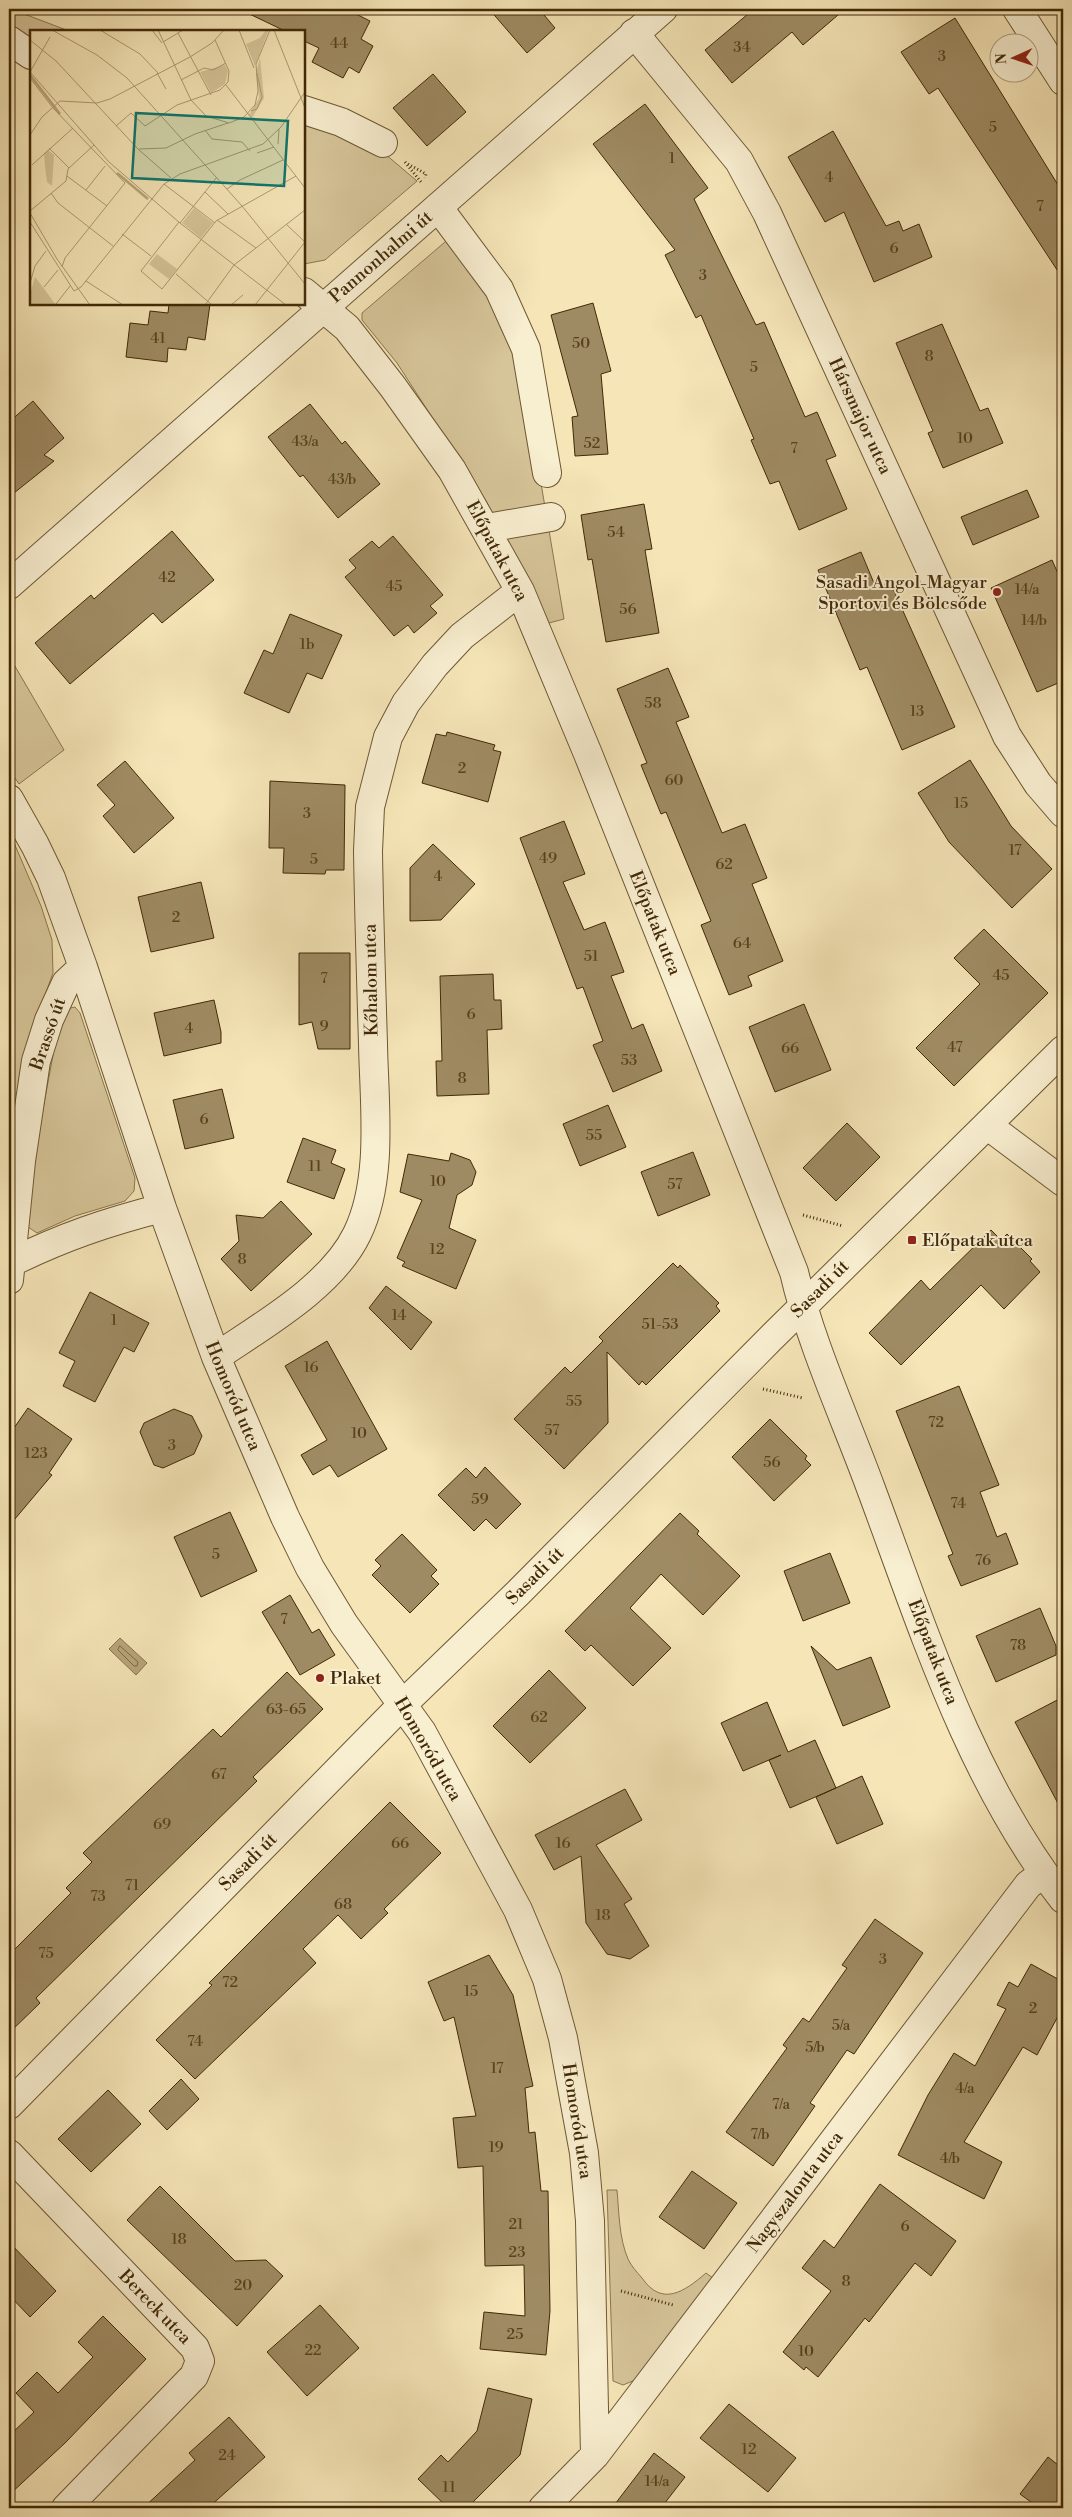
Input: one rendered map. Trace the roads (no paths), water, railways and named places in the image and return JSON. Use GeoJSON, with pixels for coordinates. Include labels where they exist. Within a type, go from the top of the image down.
{"type":"FeatureCollection","features":[{"type":"Feature","properties":{"kind":"street","name":"Pannonhalmi út"},"geometry":{"type":"LineString","coordinates":[[9,585],[314,300],[438,207],[663,9]]}},
{"type":"Feature","properties":{"kind":"street"},"geometry":{"type":"LineString","coordinates":[[1017,9],[1063,81]]}},
{"type":"Feature","properties":{"kind":"street","name":"Hársmajor utca"},"geometry":{"type":"LineString","coordinates":[[634,33],[739,161],[767,214],[1007,736],[1038,784],[1063,813]]}},
{"type":"Feature","properties":{"kind":"street"},"geometry":{"type":"LineString","coordinates":[[9,40],[30,54]]}},
{"type":"Feature","properties":{"kind":"street"},"geometry":{"type":"LineString","coordinates":[[305,110],[341,122],[383,143]]}},
{"type":"Feature","properties":{"kind":"street"},"geometry":{"type":"LineString","coordinates":[[438,207],[498,289],[526,349],[547,473]]}},
{"type":"Feature","properties":{"kind":"street","name":"Előpatak utca"},"geometry":{"type":"LineString","coordinates":[[314,300],[347,328],[393,387],[452,470],[487,528],[520,591],[588,754],[794,1272],[803,1306],[928,1642],[963,1728],[994,1790],[1043,1873],[1063,1899]]}},
{"type":"Feature","properties":{"kind":"street"},"geometry":{"type":"LineString","coordinates":[[487,528],[551,517]]}},
{"type":"Feature","properties":{"kind":"street","name":"Kőhalom utca"},"geometry":{"type":"LineString","coordinates":[[216,1356],[307,1294],[333,1268],[357,1235],[371,1191],[375,1133],[368,851],[370,806],[383,754],[388,737],[406,703],[435,664],[462,636],[520,591]]}},
{"type":"Feature","properties":{"kind":"street"},"geometry":{"type":"LineString","coordinates":[[9,798],[51,878],[83,967]]}},
{"type":"Feature","properties":{"kind":"street","name":"Homoród utca"},"geometry":{"type":"LineString","coordinates":[[83,967],[162,1208],[216,1356],[310,1568],[344,1624],[403,1704],[425,1738],[518,1910],[546,1979],[563,2038],[584,2153],[590,2221],[595,2455]]}},
{"type":"Feature","properties":{"kind":"street","name":"Brassó út"},"geometry":{"type":"LineString","coordinates":[[10,1271],[21,1161],[36,1061],[49,1020],[66,983],[83,967]]}},
{"type":"Feature","properties":{"kind":"street","name":"Sasadi út"},"geometry":{"type":"LineString","coordinates":[[9,2105],[403,1704],[518,1593],[803,1306],[1063,1050]]}},
{"type":"Feature","properties":{"kind":"street"},"geometry":{"type":"LineString","coordinates":[[987,1125],[1063,1182]]}},
{"type":"Feature","properties":{"kind":"street","name":"Brassó út"},"geometry":{"type":"LineString","coordinates":[[10,1271],[57,1240],[105,1223],[162,1208]]}},
{"type":"Feature","properties":{"kind":"street","name":"Nagyszalonta utca"},"geometry":{"type":"LineString","coordinates":[[543,2508],[595,2455],[1022,1893],[1043,1873]]}},
{"type":"Feature","properties":{"kind":"street","name":"Bereck utca"},"geometry":{"type":"LineString","coordinates":[[9,2154],[195,2348],[200,2361],[194,2376],[66,2508]]}},
{"type":"Feature","properties":{"kind":"water"},"geometry":{"type":"Polygon","coordinates":[[[120,1638],[147,1663],[136,1675],[109,1649],[120,1638]]]}},
{"type":"Feature","properties":{"kind":"place","name":"Sasadi Angol-Magyar Sportovi és Bölcsőde"},"geometry":{"type":"Point","coordinates":[997,592]}},
{"type":"Feature","properties":{"kind":"place","name":"Előpatak utca"},"geometry":{"type":"Point","coordinates":[912,1240]}},
{"type":"Feature","properties":{"kind":"place","name":"Plaket"},"geometry":{"type":"Point","coordinates":[320,1678]}}]}
